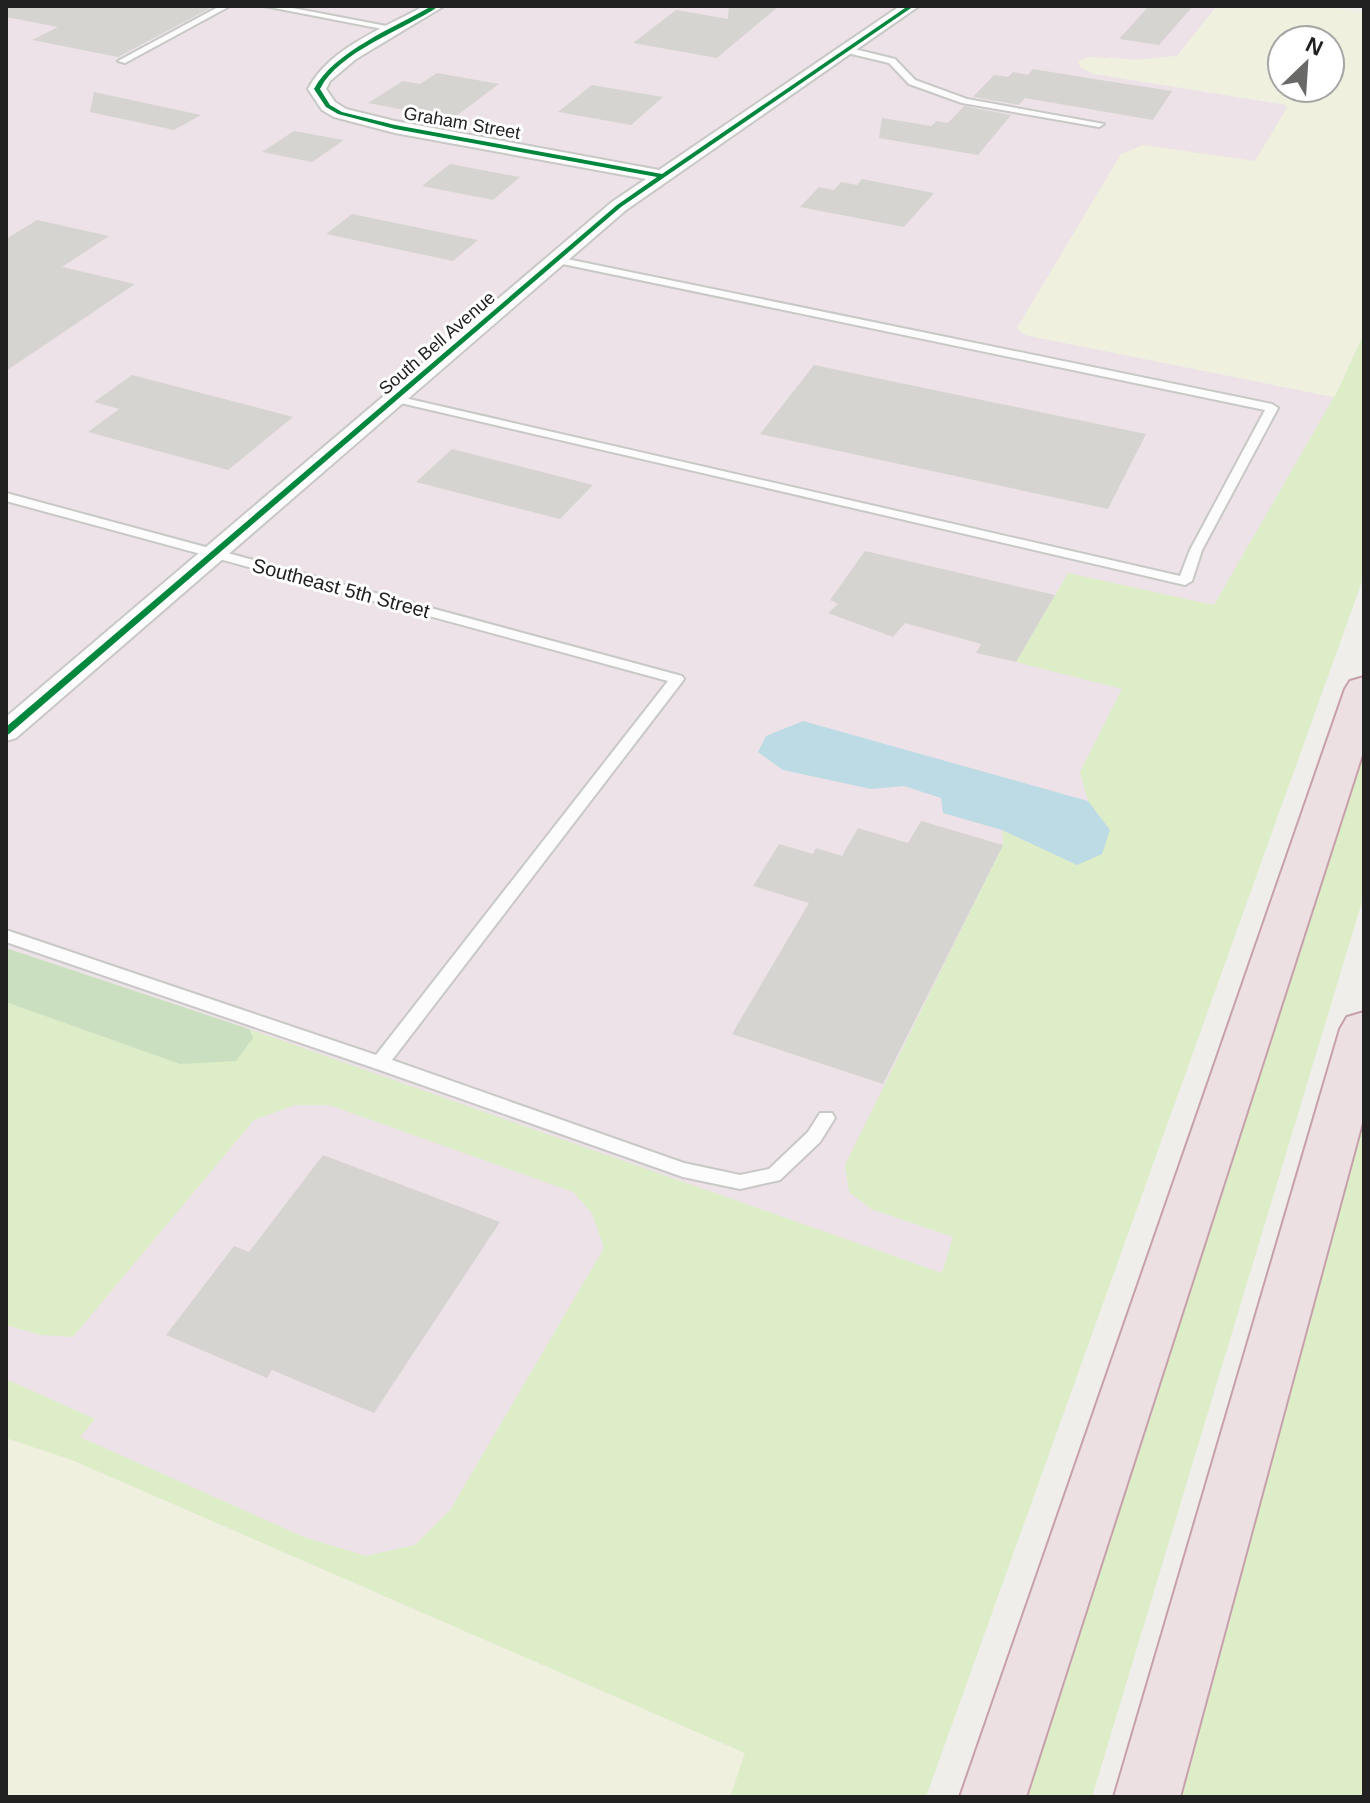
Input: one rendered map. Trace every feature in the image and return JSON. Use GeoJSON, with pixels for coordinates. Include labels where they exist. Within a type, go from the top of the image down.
{"type":"FeatureCollection","features":[{"type":"Feature","properties":{"kind":"highway"},"geometry":{"type":"LineString","coordinates":[[993,1797],[1364,689]]}},
{"type":"Feature","properties":{"kind":"highway"},"geometry":{"type":"LineString","coordinates":[[1147,1797],[1364,1029]]}},
{"type":"Feature","properties":{"kind":"street"},"geometry":{"type":"LineString","coordinates":[[398,29],[436,6]]}},
{"type":"Feature","properties":{"kind":"street","name":"South Bell Avenue"},"geometry":{"type":"LineString","coordinates":[[6,732],[619,206],[911,6]]}},
{"type":"Feature","properties":{"kind":"street","name":"Graham Street"},"geometry":{"type":"LineString","coordinates":[[398,29],[350,54],[318,82],[317,89],[322,99],[340,113],[395,127],[662,176]]}},
{"type":"Feature","properties":{"kind":"lane"},"geometry":{"type":"LineString","coordinates":[[122,61],[226,6]]}},
{"type":"Feature","properties":{"kind":"lane"},"geometry":{"type":"LineString","coordinates":[[268,6],[398,29]]}},
{"type":"Feature","properties":{"kind":"lane"},"geometry":{"type":"LineString","coordinates":[[846,50],[892,61],[912,82],[953,98],[1099,124]]}},
{"type":"Feature","properties":{"kind":"lane"},"geometry":{"type":"LineString","coordinates":[[396,399],[1185,581],[1196,550],[1272,408],[557,260]]}},
{"type":"Feature","properties":{"kind":"lane","name":"Southeast 5th Street"},"geometry":{"type":"LineString","coordinates":[[6,497],[677,679],[380,1063]]}},
{"type":"Feature","properties":{"kind":"lane"},"geometry":{"type":"LineString","coordinates":[[6,936],[683,1170],[740,1182],[774,1175],[814,1137],[826,1118]]}},
{"type":"Feature","properties":{"kind":"shaded area"},"geometry":{"type":"Polygon","coordinates":[[[6,6],[1217,6],[1177,56],[1136,60],[1108,57],[1095,74],[1286,105],[1256,161],[1248,162],[1018,328],[1025,335],[1334,397],[745,1753],[72,1460],[6,1438],[6,6]]]}},
{"type":"Feature","properties":{"kind":"green space"},"geometry":{"type":"Polygon","coordinates":[[[1217,6],[1317,6],[1364,13],[1364,333],[1334,397],[1025,335],[1017,328],[1121,154],[1143,145],[1255,161],[1287,108],[1285,104],[1346,104],[1346,24],[1266,24],[1266,101],[1095,74],[1081,68],[1078,61],[1089,57],[1136,60],[1177,56],[1217,6]]]}},
{"type":"Feature","properties":{"kind":"green space"},"geometry":{"type":"Polygon","coordinates":[[[1364,333],[1364,576],[926,1797],[730,1797],[745,1753],[72,1460],[6,1438],[6,1379],[95,1419],[80,1437],[304,1537],[366,1556],[415,1545],[450,1510],[604,1248],[592,1213],[573,1192],[329,1105],[295,1105],[254,1120],[73,1337],[41,1335],[6,1325],[6,1002],[180,1064],[253,1039],[249,1029],[942,1273],[953,1237],[871,1209],[849,1192],[845,1165],[1003,845],[1002,830],[1077,865],[1110,830],[1088,801],[1080,772],[1122,689],[1016,662],[1068,573],[1214,605],[1338,390],[1364,333]]]}},
{"type":"Feature","properties":{"kind":"green space"},"geometry":{"type":"Polygon","coordinates":[[[1364,738],[1364,895],[1092,1797],[1013,1797],[1364,738]]]}},
{"type":"Feature","properties":{"kind":"green space"},"geometry":{"type":"Polygon","coordinates":[[[6,948],[249,1029],[253,1038],[236,1061],[180,1064],[6,1002],[6,948]]]}},
{"type":"Feature","properties":{"kind":"green space"},"geometry":{"type":"Polygon","coordinates":[[[1364,1118],[1364,1797],[1182,1797],[1364,1118]]]}},
{"type":"Feature","properties":{"kind":"green space"},"geometry":{"type":"Polygon","coordinates":[[[6,1438],[72,1460],[745,1753],[730,1797],[6,1797],[6,1438]]]}},
{"type":"Feature","properties":{"kind":"water"},"geometry":{"type":"Polygon","coordinates":[[[803,721],[1088,801],[1110,830],[1102,854],[1077,865],[1002,830],[943,813],[941,798],[904,786],[871,789],[783,770],[758,752],[766,736],[803,721]]]}},
{"type":"Feature","properties":{"kind":"building"},"geometry":{"type":"Polygon","coordinates":[[[7,6],[214,6],[118,57],[32,40],[58,27],[6,17],[7,6]]]}},
{"type":"Feature","properties":{"kind":"building"},"geometry":{"type":"Polygon","coordinates":[[[729,6],[779,6],[717,58],[633,43],[676,10],[728,19],[729,6]]]}},
{"type":"Feature","properties":{"kind":"building"},"geometry":{"type":"Polygon","coordinates":[[[1149,6],[1193,6],[1159,45],[1119,39],[1149,6]]]}},
{"type":"Feature","properties":{"kind":"building"},"geometry":{"type":"Polygon","coordinates":[[[1033,69],[1172,91],[1153,120],[1025,98],[1019,105],[973,97],[994,75],[1008,77],[1013,72],[1028,75],[1033,69]]]}},
{"type":"Feature","properties":{"kind":"building"},"geometry":{"type":"Polygon","coordinates":[[[437,73],[499,84],[452,119],[368,103],[403,81],[420,84],[437,73]]]}},
{"type":"Feature","properties":{"kind":"building"},"geometry":{"type":"Polygon","coordinates":[[[592,85],[663,97],[631,125],[558,112],[592,85]]]}},
{"type":"Feature","properties":{"kind":"building"},"geometry":{"type":"Polygon","coordinates":[[[94,92],[201,115],[174,130],[90,112],[94,92]]]}},
{"type":"Feature","properties":{"kind":"building"},"geometry":{"type":"Polygon","coordinates":[[[964,106],[1011,115],[978,155],[879,138],[882,118],[931,126],[937,121],[948,123],[964,106]]]}},
{"type":"Feature","properties":{"kind":"building"},"geometry":{"type":"Polygon","coordinates":[[[294,131],[344,140],[312,162],[262,152],[294,131]]]}},
{"type":"Feature","properties":{"kind":"building"},"geometry":{"type":"Polygon","coordinates":[[[450,164],[520,177],[493,200],[422,186],[450,164]]]}},
{"type":"Feature","properties":{"kind":"building"},"geometry":{"type":"Polygon","coordinates":[[[862,179],[934,193],[904,227],[800,207],[819,187],[834,190],[841,182],[857,185],[862,179]]]}},
{"type":"Feature","properties":{"kind":"building"},"geometry":{"type":"Polygon","coordinates":[[[352,214],[478,240],[453,261],[326,234],[352,214]]]}},
{"type":"Feature","properties":{"kind":"building"},"geometry":{"type":"Polygon","coordinates":[[[37,220],[109,236],[62,267],[135,284],[6,371],[6,239],[37,220]]]}},
{"type":"Feature","properties":{"kind":"building"},"geometry":{"type":"Polygon","coordinates":[[[814,365],[1146,434],[1108,509],[760,434],[814,365]]]}},
{"type":"Feature","properties":{"kind":"building"},"geometry":{"type":"Polygon","coordinates":[[[132,375],[293,417],[228,470],[88,432],[119,409],[94,402],[132,375]]]}},
{"type":"Feature","properties":{"kind":"building"},"geometry":{"type":"Polygon","coordinates":[[[452,449],[593,485],[560,519],[416,482],[452,449]]]}},
{"type":"Feature","properties":{"kind":"building"},"geometry":{"type":"Polygon","coordinates":[[[865,551],[1055,595],[1016,662],[976,653],[981,644],[905,623],[893,637],[828,613],[838,604],[830,600],[865,551]]]}},
{"type":"Feature","properties":{"kind":"building"},"geometry":{"type":"Polygon","coordinates":[[[921,821],[1003,845],[883,1084],[732,1034],[809,903],[753,886],[779,844],[813,854],[816,848],[842,856],[858,828],[908,843],[921,821]]]}},
{"type":"Feature","properties":{"kind":"building"},"geometry":{"type":"Polygon","coordinates":[[[323,1155],[500,1222],[374,1413],[272,1370],[267,1378],[166,1335],[234,1246],[249,1252],[323,1155]]]}},
{"type":"Feature","properties":{"kind":"cycle path"},"geometry":{"type":"LineString","coordinates":[[436,6],[369,43],[334,67],[317,89],[328,106],[340,113],[395,127],[662,176]]}},
{"type":"Feature","properties":{"kind":"cycle path"},"geometry":{"type":"LineString","coordinates":[[6,732],[619,206],[911,6]]}}]}
